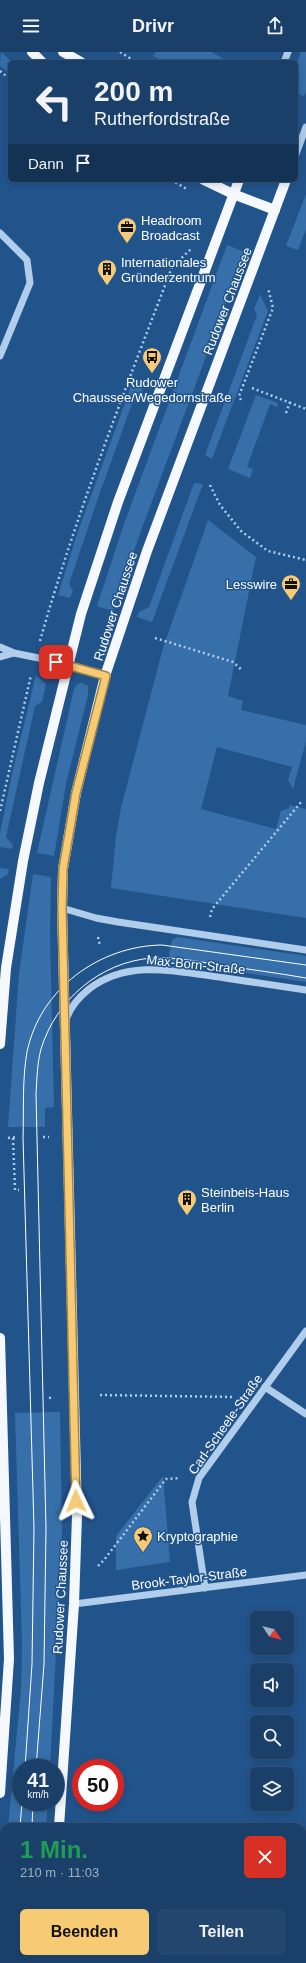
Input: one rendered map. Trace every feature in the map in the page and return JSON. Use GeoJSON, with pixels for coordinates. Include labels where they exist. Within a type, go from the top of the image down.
{"type":"FeatureCollection","features":[{"type":"Feature","properties":{"kind":"main road"},"geometry":{"type":"LineString","coordinates":[[32,52],[40,60]]}},
{"type":"Feature","properties":{"kind":"main road"},"geometry":{"type":"LineString","coordinates":[[63,52],[77,60]]}},
{"type":"Feature","properties":{"kind":"main road"},"geometry":{"type":"LineString","coordinates":[[208,182],[275,210]]}},
{"type":"Feature","properties":{"kind":"main road"},"geometry":{"type":"LineString","coordinates":[[0,1044],[6,968],[23,861],[68,664],[81,614],[118,502],[238,182]]}},
{"type":"Feature","properties":{"kind":"main road","name":"Rudower Chaussee"},"geometry":{"type":"LineString","coordinates":[[60,1823],[74,1604],[77,1516],[64,1030],[62,908],[63,869],[76,793],[106,676],[147,551],[285,182]]}},
{"type":"Feature","properties":{"kind":"main road"},"geometry":{"type":"LineString","coordinates":[[0,1338],[1,1433],[9,1659],[0,1793]]}},
{"type":"Feature","properties":{"kind":"street"},"geometry":{"type":"LineString","coordinates":[[298,149],[306,127]]}},
{"type":"Feature","properties":{"kind":"street"},"geometry":{"type":"LineString","coordinates":[[0,233],[27,260],[30,283],[0,356]]}},
{"type":"Feature","properties":{"kind":"street"},"geometry":{"type":"LineString","coordinates":[[0,647],[14,653],[68,664],[106,676]]}},
{"type":"Feature","properties":{"kind":"street"},"geometry":{"type":"LineString","coordinates":[[0,657],[14,653]]}},
{"type":"Feature","properties":{"kind":"street"},"geometry":{"type":"LineString","coordinates":[[62,908],[96,918],[306,950]]}},
{"type":"Feature","properties":{"kind":"street","name":"Max-Born-Straße"},"geometry":{"type":"LineString","coordinates":[[64,1030],[69,1013],[79,998],[100,982],[126,971],[178,971],[306,990]]}},
{"type":"Feature","properties":{"kind":"street","name":"Carl-Scheele-Straße"},"geometry":{"type":"LineString","coordinates":[[205,1588],[192,1502],[199,1478],[306,1331]]}},
{"type":"Feature","properties":{"kind":"street"},"geometry":{"type":"LineString","coordinates":[[265,1387],[306,1414]]}},
{"type":"Feature","properties":{"kind":"street","name":"Brook-Taylor-Straße"},"geometry":{"type":"LineString","coordinates":[[74,1604],[306,1575]]}},
{"type":"Feature","properties":{"kind":"path"},"geometry":{"type":"LineString","coordinates":[[120,52],[133,60]]}},
{"type":"Feature","properties":{"kind":"path"},"geometry":{"type":"LineString","coordinates":[[0,70],[8,77]]}},
{"type":"Feature","properties":{"kind":"path"},"geometry":{"type":"LineString","coordinates":[[174,182],[178,184]]}},
{"type":"Feature","properties":{"kind":"path"},"geometry":{"type":"LineString","coordinates":[[0,811],[20,717],[50,605],[90,489],[172,267],[194,246]]}},
{"type":"Feature","properties":{"kind":"path"},"geometry":{"type":"LineString","coordinates":[[241,400],[239,396],[273,308],[267,285]]}},
{"type":"Feature","properties":{"kind":"path"},"geometry":{"type":"LineString","coordinates":[[252,388],[306,408]]}},
{"type":"Feature","properties":{"kind":"path"},"geometry":{"type":"LineString","coordinates":[[286,413],[290,402]]}},
{"type":"Feature","properties":{"kind":"path"},"geometry":{"type":"LineString","coordinates":[[210,485],[220,505],[241,531],[268,551],[306,560]]}},
{"type":"Feature","properties":{"kind":"path"},"geometry":{"type":"LineString","coordinates":[[155,638],[233,662],[243,671]]}},
{"type":"Feature","properties":{"kind":"path"},"geometry":{"type":"LineString","coordinates":[[207,936],[212,909],[302,801]]}},
{"type":"Feature","properties":{"kind":"path"},"geometry":{"type":"LineString","coordinates":[[8,1138],[18,1137]]}},
{"type":"Feature","properties":{"kind":"path"},"geometry":{"type":"LineString","coordinates":[[13,1138],[15,1190],[19,1190]]}},
{"type":"Feature","properties":{"kind":"path"},"geometry":{"type":"LineString","coordinates":[[100,1395],[258,1397]]}},
{"type":"Feature","properties":{"kind":"path"},"geometry":{"type":"LineString","coordinates":[[98,1566],[166,1479],[199,1478]]}},
{"type":"Feature","properties":{"kind":"shaded area"},"geometry":{"type":"Polygon","coordinates":[[[1,52],[10,60],[8,60],[8,72],[0,66],[1,52]]]}},
{"type":"Feature","properties":{"kind":"shaded area"},"geometry":{"type":"Polygon","coordinates":[[[156,52],[212,52],[226,60],[160,60],[153,56],[156,52]]]}},
{"type":"Feature","properties":{"kind":"shaded area"},"geometry":{"type":"Polygon","coordinates":[[[301,52],[306,52],[306,91],[304,96],[298,94],[298,60],[301,52]]]}},
{"type":"Feature","properties":{"kind":"shaded area"},"geometry":{"type":"Polygon","coordinates":[[[306,194],[306,229],[298,250],[286,246],[306,194]]]}},
{"type":"Feature","properties":{"kind":"shaded area"},"geometry":{"type":"Polygon","coordinates":[[[227,245],[245,252],[142,528],[113,611],[97,606],[124,524],[227,245]]]}},
{"type":"Feature","properties":{"kind":"shaded area"},"geometry":{"type":"Polygon","coordinates":[[[260,294],[268,311],[212,459],[205,455],[257,315],[254,309],[260,294]]]}},
{"type":"Feature","properties":{"kind":"shaded area"},"geometry":{"type":"Polygon","coordinates":[[[134,378],[145,382],[139,398],[133,401],[98,498],[69,584],[73,591],[70,598],[58,595],[76,537],[134,378]]]}},
{"type":"Feature","properties":{"kind":"shaded area"},"geometry":{"type":"Polygon","coordinates":[[[256,395],[278,403],[277,407],[270,404],[247,467],[253,469],[250,478],[228,469],[256,395]]]}},
{"type":"Feature","properties":{"kind":"shaded area"},"geometry":{"type":"Polygon","coordinates":[[[194,483],[203,484],[152,622],[137,617],[139,612],[149,607],[194,483]]]}},
{"type":"Feature","properties":{"kind":"shaded area"},"geometry":{"type":"Polygon","coordinates":[[[208,520],[256,557],[228,696],[243,701],[241,710],[306,725],[306,741],[293,789],[288,780],[292,767],[217,747],[201,809],[276,829],[281,811],[289,808],[289,805],[306,809],[306,918],[111,888],[116,836],[121,808],[163,648],[208,520]]]}},
{"type":"Feature","properties":{"kind":"shaded area"},"geometry":{"type":"Polygon","coordinates":[[[36,675],[46,684],[42,702],[35,706],[6,837],[13,845],[12,849],[0,847],[0,833],[12,774],[36,675]]]}},
{"type":"Feature","properties":{"kind":"shaded area"},"geometry":{"type":"Polygon","coordinates":[[[82,683],[88,686],[88,695],[66,784],[54,856],[37,853],[74,689],[77,684],[82,683]]]}},
{"type":"Feature","properties":{"kind":"shaded area"},"geometry":{"type":"Polygon","coordinates":[[[0,868],[9,869],[8,874],[0,879],[0,868]]]}},
{"type":"Feature","properties":{"kind":"shaded area"},"geometry":{"type":"Polygon","coordinates":[[[33,874],[51,877],[50,932],[54,1107],[45,1108],[45,1127],[8,1127],[19,974],[33,874]]]}},
{"type":"Feature","properties":{"kind":"shaded area"},"geometry":{"type":"Polygon","coordinates":[[[177,937],[306,956],[306,982],[173,962],[169,955],[172,940],[177,937]]]}},
{"type":"Feature","properties":{"kind":"shaded area"},"geometry":{"type":"Polygon","coordinates":[[[60,1412],[62,1534],[50,1759],[14,1759],[21,1690],[22,1643],[15,1413],[60,1412]]]}},
{"type":"Feature","properties":{"kind":"shaded area"},"geometry":{"type":"Polygon","coordinates":[[[163,1476],[170,1562],[116,1570],[116,1536],[163,1476]]]}},
{"type":"Feature","properties":{"kind":"shaded area"},"geometry":{"type":"Polygon","coordinates":[[[12,1785],[12,1811],[47,1811],[46,1823],[8,1823],[12,1785]]]}},
{"type":"Feature","properties":{"kind":"tram line"},"geometry":{"type":"LineString","coordinates":[[26,1759],[32,1664],[34,1528],[23,1137],[24,1073],[27,1052],[34,1029],[45,1009],[59,991],[76,975],[95,963],[116,953],[139,947],[162,945],[306,965]]}},
{"type":"Feature","properties":{"kind":"tram line"},"geometry":{"type":"LineString","coordinates":[[37,1759],[44,1664],[46,1529],[36,1094],[41,1049],[48,1031],[57,1015],[69,1000],[98,976],[115,967],[133,961],[152,958],[177,959],[306,978]]}},
{"type":"Feature","properties":{"kind":"tram line"},"geometry":{"type":"LineString","coordinates":[[20,1823],[21,1811]]}},
{"type":"Feature","properties":{"kind":"tram line"},"geometry":{"type":"LineString","coordinates":[[32,1823],[33,1811]]}},
{"type":"Feature","properties":{"kind":"place","name":"Headroom Broadcast"},"geometry":{"type":"Point","coordinates":[127,244]}},
{"type":"Feature","properties":{"kind":"place","name":"Internationales Gründerzentrum"},"geometry":{"type":"Point","coordinates":[107,286]}},
{"type":"Feature","properties":{"kind":"place","name":"Rudower Chaussee/Wegedornstraße"},"geometry":{"type":"Point","coordinates":[152,374]}},
{"type":"Feature","properties":{"kind":"place","name":"Lesswire"},"geometry":{"type":"Point","coordinates":[291,601]}},
{"type":"Feature","properties":{"kind":"place","name":"Steinbeis-Haus Berlin"},"geometry":{"type":"Point","coordinates":[187,1216]}},
{"type":"Feature","properties":{"kind":"place","name":"Kryptographie"},"geometry":{"type":"Point","coordinates":[143,1553]}},
{"type":"Feature","properties":{"kind":"route"},"geometry":{"type":"LineString","coordinates":[[56,662],[68,664],[106,676],[76,793],[63,869],[62,908],[68,1203],[76,1501]]}}]}
